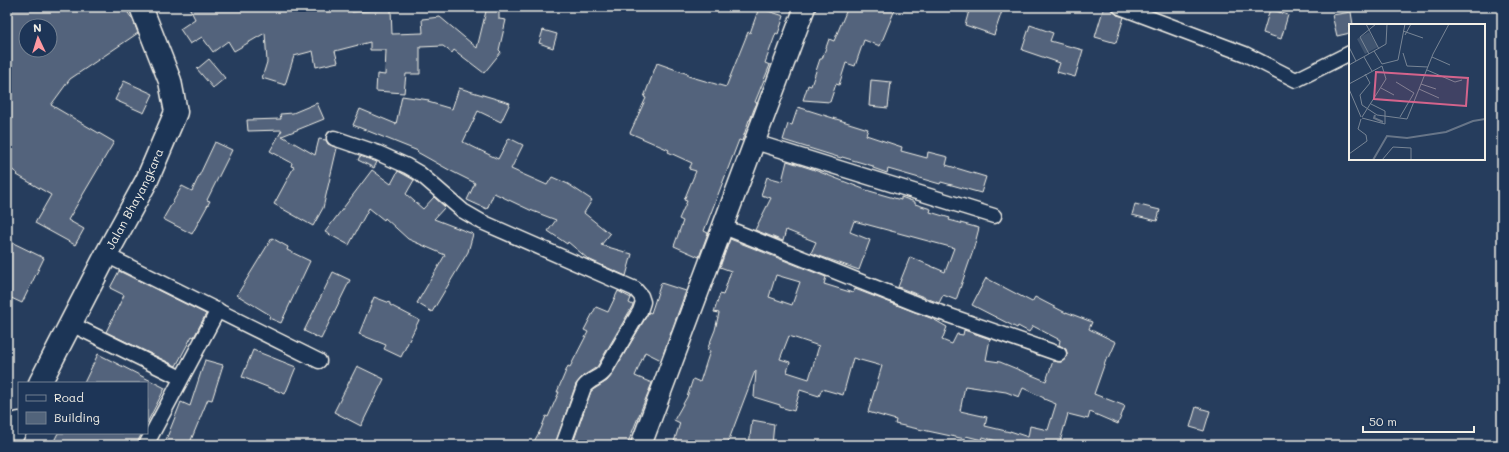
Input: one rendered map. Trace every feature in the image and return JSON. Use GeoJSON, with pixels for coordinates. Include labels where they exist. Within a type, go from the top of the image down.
{"type":"FeatureCollection","features":[{"type":"Feature","properties":{"kind":"highway","name":"Jalan Bhayangkara"},"geometry":{"type":"LineString","coordinates":[[41,382],[106,255],[147,180],[176,112],[170,81],[141,7]]}},
{"type":"Feature","properties":{"kind":"highway"},"geometry":{"type":"LineString","coordinates":[[7,445],[18,425]]}},
{"type":"Feature","properties":{"kind":"main road"},"geometry":{"type":"LineString","coordinates":[[641,445],[724,227],[805,7]]}},
{"type":"Feature","properties":{"kind":"street"},"geometry":{"type":"LineString","coordinates":[[1120,7],[1245,54],[1296,80],[1349,54]]}},
{"type":"Feature","properties":{"kind":"street"},"geometry":{"type":"LineString","coordinates":[[334,138],[378,153],[407,166],[419,173],[463,211],[482,222],[635,289],[638,293],[643,302],[640,311],[604,372],[598,378],[591,380],[584,387],[563,445]]}},
{"type":"Feature","properties":{"kind":"street"},"geometry":{"type":"LineString","coordinates":[[755,142],[994,216]]}},
{"type":"Feature","properties":{"kind":"street"},"geometry":{"type":"LineString","coordinates":[[724,227],[919,305],[1011,339],[1059,354]]}},
{"type":"Feature","properties":{"kind":"street"},"geometry":{"type":"LineString","coordinates":[[106,255],[319,361]]}},
{"type":"Feature","properties":{"kind":"street"},"geometry":{"type":"LineString","coordinates":[[146,445],[218,310]]}},
{"type":"Feature","properties":{"kind":"street"},"geometry":{"type":"LineString","coordinates":[[71,324],[181,378]]}},
{"type":"Feature","properties":{"kind":"building"},"geometry":{"type":"Polygon","coordinates":[[[7,7],[124,7],[133,20],[138,33],[70,79],[51,105],[114,142],[68,220],[84,229],[75,245],[35,223],[51,195],[17,175],[18,174],[7,166],[7,7]]]}},
{"type":"Feature","properties":{"kind":"building"},"geometry":{"type":"Polygon","coordinates":[[[189,7],[351,7],[352,12],[391,9],[392,34],[423,33],[422,19],[440,17],[477,48],[487,7],[499,7],[499,19],[506,20],[499,50],[501,52],[484,73],[454,50],[452,53],[443,46],[420,47],[420,74],[406,74],[404,93],[376,91],[377,74],[385,75],[386,50],[370,50],[370,42],[335,51],[338,62],[316,67],[313,51],[294,56],[285,85],[262,78],[267,62],[265,33],[234,51],[228,41],[213,52],[202,37],[190,44],[180,29],[195,19],[189,7]]]}},
{"type":"Feature","properties":{"kind":"building"},"geometry":{"type":"Polygon","coordinates":[[[848,7],[896,7],[880,46],[864,40],[855,66],[846,63],[839,85],[836,84],[830,102],[803,100],[808,85],[811,86],[820,59],[822,59],[829,39],[834,41],[848,7]]]}},
{"type":"Feature","properties":{"kind":"building"},"geometry":{"type":"Polygon","coordinates":[[[970,7],[989,7],[1002,11],[994,35],[965,25],[970,7]]]}},
{"type":"Feature","properties":{"kind":"building"},"geometry":{"type":"Polygon","coordinates":[[[1104,7],[1112,9],[1117,15],[1124,17],[1116,43],[1095,37],[1104,7]]]}},
{"type":"Feature","properties":{"kind":"building"},"geometry":{"type":"Polygon","coordinates":[[[759,8],[784,16],[765,63],[770,65],[755,102],[757,103],[742,141],[739,140],[704,231],[708,233],[699,257],[674,246],[683,221],[679,219],[687,201],[684,200],[696,171],[689,169],[692,163],[668,152],[669,150],[630,133],[646,98],[644,97],[657,63],[688,74],[688,76],[726,87],[748,32],[750,33],[759,8]]]}},
{"type":"Feature","properties":{"kind":"building"},"geometry":{"type":"Polygon","coordinates":[[[1270,9],[1288,15],[1281,39],[1263,33],[1270,9]]]}},
{"type":"Feature","properties":{"kind":"building"},"geometry":{"type":"Polygon","coordinates":[[[1351,12],[1353,24],[1349,24],[1349,33],[1337,36],[1332,15],[1351,12]]]}},
{"type":"Feature","properties":{"kind":"building"},"geometry":{"type":"Polygon","coordinates":[[[1030,25],[1053,33],[1050,41],[1083,50],[1075,77],[1057,72],[1060,63],[1022,50],[1030,25]]]}},
{"type":"Feature","properties":{"kind":"building"},"geometry":{"type":"Polygon","coordinates":[[[543,30],[557,34],[553,48],[539,43],[543,30]]]}},
{"type":"Feature","properties":{"kind":"building"},"geometry":{"type":"Polygon","coordinates":[[[209,59],[225,78],[213,88],[197,69],[209,59]]]}},
{"type":"Feature","properties":{"kind":"building"},"geometry":{"type":"Polygon","coordinates":[[[871,80],[891,82],[888,108],[869,106],[871,80]]]}},
{"type":"Feature","properties":{"kind":"building"},"geometry":{"type":"Polygon","coordinates":[[[124,81],[153,94],[144,113],[115,100],[124,81]]]}},
{"type":"Feature","properties":{"kind":"building"},"geometry":{"type":"Polygon","coordinates":[[[459,88],[510,103],[501,122],[478,111],[463,142],[498,159],[509,138],[523,145],[511,169],[547,185],[552,177],[568,184],[592,200],[584,213],[610,234],[601,245],[632,254],[626,276],[588,259],[568,242],[567,244],[548,231],[556,220],[530,210],[494,193],[487,209],[467,200],[475,183],[417,152],[418,151],[353,125],[360,109],[396,124],[402,96],[429,100],[428,102],[452,109],[459,88]]]}},
{"type":"Feature","properties":{"kind":"building"},"geometry":{"type":"Polygon","coordinates":[[[317,103],[324,119],[282,136],[315,155],[319,139],[326,140],[328,144],[337,148],[323,208],[313,226],[274,204],[294,167],[291,166],[292,163],[270,151],[282,130],[248,131],[247,120],[281,119],[280,114],[293,113],[317,103]]]}},
{"type":"Feature","properties":{"kind":"building"},"geometry":{"type":"Polygon","coordinates":[[[798,107],[868,129],[866,135],[902,147],[901,151],[927,158],[928,152],[948,157],[946,165],[986,177],[981,193],[941,182],[940,184],[888,169],[887,173],[873,168],[873,166],[783,140],[788,124],[792,125],[798,107]]]}},
{"type":"Feature","properties":{"kind":"building"},"geometry":{"type":"Polygon","coordinates":[[[215,142],[232,150],[207,200],[210,201],[192,234],[163,219],[182,186],[192,191],[215,142]]]}},
{"type":"Feature","properties":{"kind":"building"},"geometry":{"type":"Polygon","coordinates":[[[360,156],[377,162],[374,168],[358,160],[360,156]]]}},
{"type":"Feature","properties":{"kind":"building"},"geometry":{"type":"Polygon","coordinates":[[[787,161],[866,190],[901,200],[901,197],[915,202],[915,204],[931,209],[930,212],[950,218],[949,220],[979,228],[973,251],[956,300],[943,295],[939,303],[898,287],[910,257],[945,272],[954,248],[854,221],[850,232],[870,240],[859,270],[811,253],[816,242],[786,230],[783,241],[755,230],[771,198],[761,195],[767,177],[782,181],[787,161]]]}},
{"type":"Feature","properties":{"kind":"building"},"geometry":{"type":"Polygon","coordinates":[[[372,170],[391,184],[398,171],[414,180],[406,194],[423,209],[434,197],[445,207],[434,219],[473,234],[468,252],[432,312],[417,303],[445,255],[408,239],[385,218],[384,220],[369,208],[349,245],[325,232],[372,170]]]}},
{"type":"Feature","properties":{"kind":"building"},"geometry":{"type":"Polygon","coordinates":[[[1135,204],[1160,210],[1157,221],[1132,215],[1135,204]]]}},
{"type":"Feature","properties":{"kind":"building"},"geometry":{"type":"Polygon","coordinates":[[[272,238],[288,247],[287,250],[310,261],[281,323],[269,318],[270,315],[237,295],[272,238]]]}},
{"type":"Feature","properties":{"kind":"building"},"geometry":{"type":"Polygon","coordinates":[[[730,239],[826,277],[824,284],[853,293],[855,289],[933,319],[947,327],[942,340],[952,344],[957,334],[963,335],[964,330],[990,339],[986,360],[1000,362],[1046,381],[1053,361],[1061,362],[1067,357],[1066,349],[1059,345],[1060,340],[1033,326],[1029,332],[1018,326],[1017,328],[972,305],[986,278],[1032,302],[1035,297],[1066,313],[1092,322],[1089,329],[1116,342],[1109,358],[1107,357],[1094,394],[1125,406],[1118,424],[1090,412],[1088,419],[1068,414],[1059,445],[1042,441],[1046,444],[1045,445],[1009,445],[983,437],[982,440],[966,436],[965,439],[895,424],[896,420],[868,412],[882,366],[853,358],[843,395],[822,389],[819,396],[800,390],[794,411],[754,397],[755,371],[727,445],[673,445],[680,423],[674,420],[687,397],[693,379],[700,382],[710,351],[707,350],[715,330],[719,313],[714,312],[720,294],[723,295],[731,271],[720,267],[730,239]],[[776,275],[769,297],[792,305],[800,282],[776,275]],[[789,336],[780,359],[790,362],[787,372],[809,379],[819,346],[789,336]],[[965,386],[960,411],[987,417],[985,426],[1010,431],[1028,437],[1030,426],[1048,430],[1056,404],[1023,388],[1019,397],[1006,392],[965,386]]]}},
{"type":"Feature","properties":{"kind":"building"},"geometry":{"type":"Polygon","coordinates":[[[7,240],[44,258],[22,303],[7,296],[7,240]]]}},
{"type":"Feature","properties":{"kind":"building"},"geometry":{"type":"Polygon","coordinates":[[[119,271],[206,314],[176,366],[106,332],[124,295],[110,288],[119,271]]]}},
{"type":"Feature","properties":{"kind":"building"},"geometry":{"type":"Polygon","coordinates":[[[333,272],[350,280],[321,339],[304,331],[333,272]]]}},
{"type":"Feature","properties":{"kind":"building"},"geometry":{"type":"Polygon","coordinates":[[[661,283],[686,291],[661,360],[645,352],[635,376],[652,383],[627,445],[589,445],[574,440],[591,391],[607,381],[611,376],[649,312],[651,313],[661,283]]]}},
{"type":"Feature","properties":{"kind":"building"},"geometry":{"type":"Polygon","coordinates":[[[618,291],[631,298],[629,303],[633,305],[597,367],[583,376],[576,384],[555,445],[532,445],[546,416],[548,417],[568,366],[570,367],[588,332],[584,330],[596,307],[608,312],[618,291]]]}},
{"type":"Feature","properties":{"kind":"building"},"geometry":{"type":"Polygon","coordinates":[[[374,297],[390,303],[390,305],[419,320],[401,357],[384,349],[386,345],[359,334],[374,297]]]}},
{"type":"Feature","properties":{"kind":"building"},"geometry":{"type":"Polygon","coordinates":[[[253,350],[296,367],[285,394],[242,377],[253,350]]]}},
{"type":"Feature","properties":{"kind":"building"},"geometry":{"type":"Polygon","coordinates":[[[98,354],[165,388],[148,421],[148,382],[84,382],[98,354]]]}},
{"type":"Feature","properties":{"kind":"building"},"geometry":{"type":"Polygon","coordinates":[[[205,360],[223,365],[212,400],[208,399],[189,445],[164,445],[181,402],[190,406],[205,360]]]}},
{"type":"Feature","properties":{"kind":"building"},"geometry":{"type":"Polygon","coordinates":[[[357,366],[384,379],[361,426],[334,412],[357,366]]]}},
{"type":"Feature","properties":{"kind":"building"},"geometry":{"type":"Polygon","coordinates":[[[1196,407],[1210,411],[1204,431],[1190,427],[1196,407]]]}},
{"type":"Feature","properties":{"kind":"building"},"geometry":{"type":"Polygon","coordinates":[[[752,420],[774,424],[772,445],[749,445],[752,420]]]}},
{"type":"Feature","properties":{"kind":"building"},"geometry":{"type":"Polygon","coordinates":[[[58,434],[142,434],[136,445],[52,445],[58,434]]]}}]}
